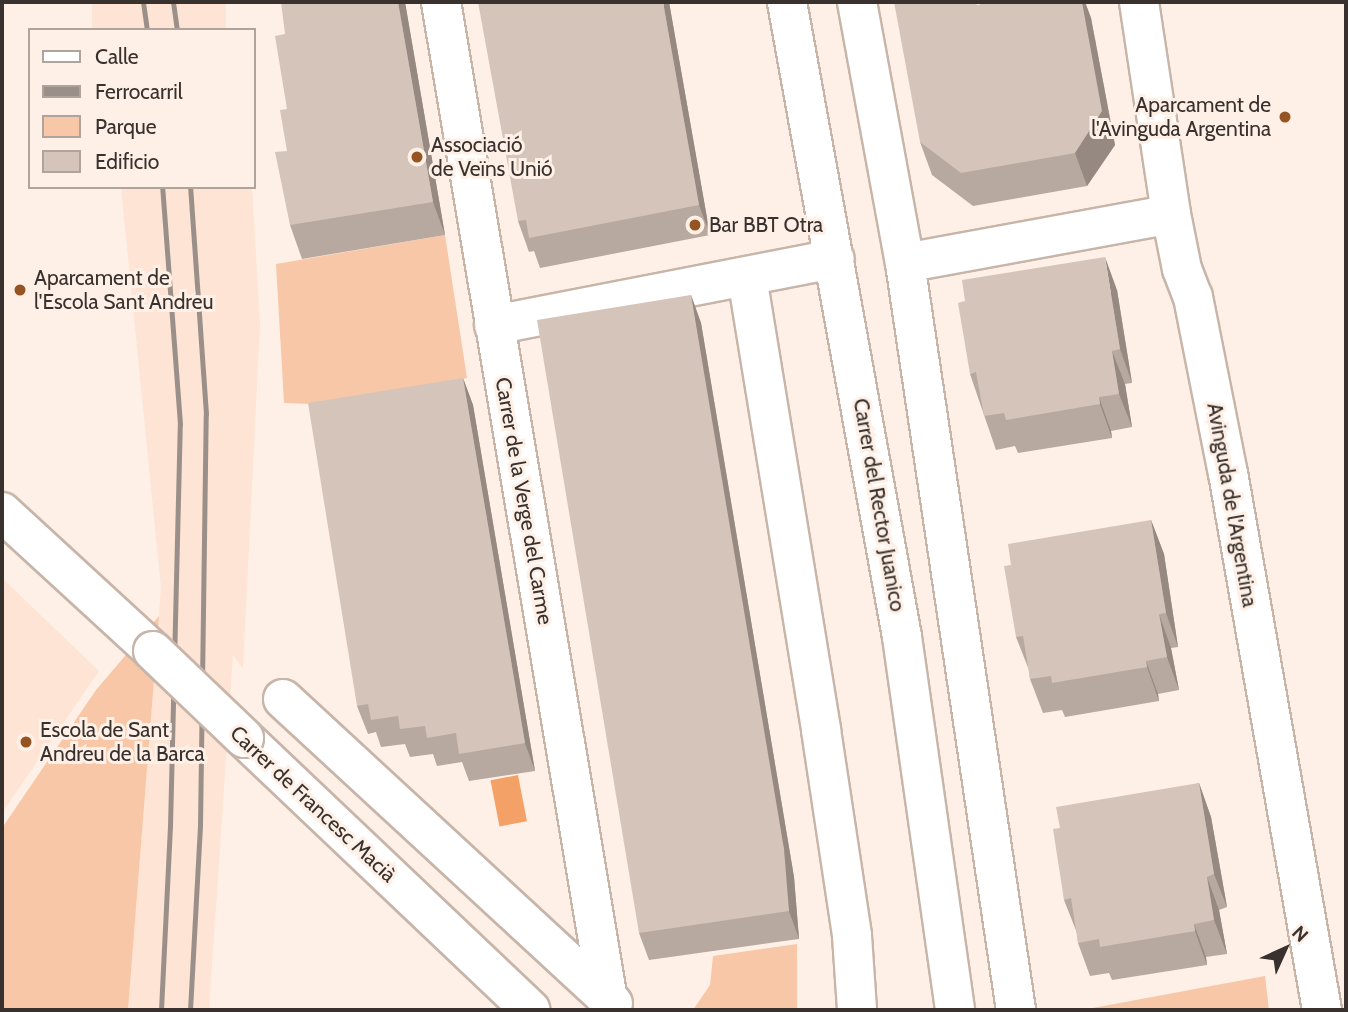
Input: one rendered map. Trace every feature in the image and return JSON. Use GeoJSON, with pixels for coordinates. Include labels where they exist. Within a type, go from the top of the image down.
{"type":"FeatureCollection","features":[{"type":"Feature","properties":{"kind":"street","name":"Carrer de la Verge del Carme"},"geometry":{"type":"LineString","coordinates":[[441,2],[494,324],[615,1005]]}},
{"type":"Feature","properties":{"kind":"street","name":"Carrer del Rector Juanico"},"geometry":{"type":"LineString","coordinates":[[787,2],[902,637],[955,1010]]}},
{"type":"Feature","properties":{"kind":"street"},"geometry":{"type":"LineString","coordinates":[[857,2],[905,262],[1016,1010]]}},
{"type":"Feature","properties":{"kind":"street","name":"Avinguda de l'Argentina"},"geometry":{"type":"LineString","coordinates":[[1139,2],[1171,214],[1182,269],[1194,297],[1228,473],[1322,1010]]}},
{"type":"Feature","properties":{"kind":"street"},"geometry":{"type":"LineString","coordinates":[[905,262],[1171,214]]}},
{"type":"Feature","properties":{"kind":"street"},"geometry":{"type":"LineString","coordinates":[[494,324],[835,259]]}},
{"type":"Feature","properties":{"kind":"street"},"geometry":{"type":"LineString","coordinates":[[747,277],[828,771],[852,936],[858,1010]]}},
{"type":"Feature","properties":{"kind":"street","name":"Carrer de Francesc Macià"},"geometry":{"type":"LineString","coordinates":[[2,512],[153,651],[531,1010]]}},
{"type":"Feature","properties":{"kind":"street"},"geometry":{"type":"LineString","coordinates":[[283,699],[615,1005]]}},
{"type":"Feature","properties":{"kind":"shaded area"},"geometry":{"type":"Polygon","coordinates":[[[92,2],[226,2],[226,28],[92,28],[92,2]]]}},
{"type":"Feature","properties":{"kind":"shaded area"},"geometry":{"type":"Polygon","coordinates":[[[121,189],[252,189],[260,324],[243,669],[233,655],[209,1010],[128,1010],[161,588],[121,189]]]}},
{"type":"Feature","properties":{"kind":"shaded area","name":"Escola de Sant Andreu de la Barca"},"geometry":{"type":"Polygon","coordinates":[[[2,578],[99,671],[2,813],[2,578]]]}},
{"type":"Feature","properties":{"kind":"shaded area"},"geometry":{"type":"Polygon","coordinates":[[[518,775],[527,821],[499,826],[491,780],[518,775]]]}},
{"type":"Feature","properties":{"kind":"green space"},"geometry":{"type":"Polygon","coordinates":[[[445,235],[467,378],[312,404],[284,403],[276,264],[445,235]]]}},
{"type":"Feature","properties":{"kind":"green space"},"geometry":{"type":"Polygon","coordinates":[[[159,616],[128,1010],[2,1010],[2,828],[96,690],[159,616]]]}},
{"type":"Feature","properties":{"kind":"green space"},"geometry":{"type":"Polygon","coordinates":[[[797,944],[797,1010],[693,1010],[710,985],[713,956],[797,944]]]}},
{"type":"Feature","properties":{"kind":"green space"},"geometry":{"type":"Polygon","coordinates":[[[1265,976],[1269,1010],[1082,1010],[1265,976]]]}},
{"type":"Feature","properties":{"kind":"building"},"geometry":{"type":"Polygon","coordinates":[[[281,2],[398,2],[433,202],[290,225],[275,152],[287,151],[280,110],[287,109],[275,36],[285,34],[281,2]]]}},
{"type":"Feature","properties":{"kind":"building"},"geometry":{"type":"Polygon","coordinates":[[[478,2],[663,2],[699,205],[529,238],[526,220],[518,221],[478,2]]]}},
{"type":"Feature","properties":{"kind":"building"},"geometry":{"type":"Polygon","coordinates":[[[894,2],[976,2],[977,5],[993,2],[1082,2],[1102,111],[1075,153],[961,173],[920,142],[894,2]]]}},
{"type":"Feature","properties":{"kind":"building"},"geometry":{"type":"Polygon","coordinates":[[[1105,257],[1120,349],[1112,351],[1119,394],[1099,397],[1100,404],[1006,420],[1004,413],[984,416],[976,372],[970,374],[958,303],[965,301],[962,280],[1105,257]]]}},
{"type":"Feature","properties":{"kind":"building"},"geometry":{"type":"Polygon","coordinates":[[[691,295],[784,849],[789,911],[639,933],[537,320],[691,295]]]}},
{"type":"Feature","properties":{"kind":"building"},"geometry":{"type":"Polygon","coordinates":[[[463,378],[525,743],[459,754],[456,733],[427,738],[425,726],[400,729],[398,716],[371,720],[368,704],[357,706],[308,403],[463,378]]]}},
{"type":"Feature","properties":{"kind":"building"},"geometry":{"type":"Polygon","coordinates":[[[1151,520],[1166,613],[1159,614],[1167,657],[1146,661],[1147,667],[1052,683],[1051,676],[1030,679],[1023,636],[1016,637],[1004,566],[1011,565],[1008,544],[1151,520]]]}},
{"type":"Feature","properties":{"kind":"building"},"geometry":{"type":"Polygon","coordinates":[[[1199,783],[1214,874],[1207,877],[1214,920],[1194,924],[1195,931],[1100,947],[1099,939],[1078,943],[1071,898],[1064,900],[1053,829],[1060,828],[1056,807],[1199,783]]]}},
{"type":"Feature","properties":{"kind":"railway"},"geometry":{"type":"LineString","coordinates":[[143,2],[147,28]]}},
{"type":"Feature","properties":{"kind":"railway"},"geometry":{"type":"LineString","coordinates":[[173,2],[177,28]]}},
{"type":"Feature","properties":{"kind":"railway"},"geometry":{"type":"LineString","coordinates":[[161,1010],[170,826],[180,424],[162,189]]}},
{"type":"Feature","properties":{"kind":"railway"},"geometry":{"type":"LineString","coordinates":[[190,189],[206,414],[200,826],[190,1010]]}},
{"type":"Feature","properties":{"kind":"place","name":"Aparcament de l'Avinguda Argentina"},"geometry":{"type":"Point","coordinates":[1285,117]}},
{"type":"Feature","properties":{"kind":"place","name":"Associació de Veïns Unió"},"geometry":{"type":"Point","coordinates":[417,157]}},
{"type":"Feature","properties":{"kind":"place","name":"Bar BBT Otra"},"geometry":{"type":"Point","coordinates":[695,225]}},
{"type":"Feature","properties":{"kind":"place","name":"Aparcament de l'Escola Sant Andreu"},"geometry":{"type":"Point","coordinates":[20,290]}},
{"type":"Feature","properties":{"kind":"place","name":"Escola de Sant Andreu de la Barca"},"geometry":{"type":"Point","coordinates":[26,742]}}]}
